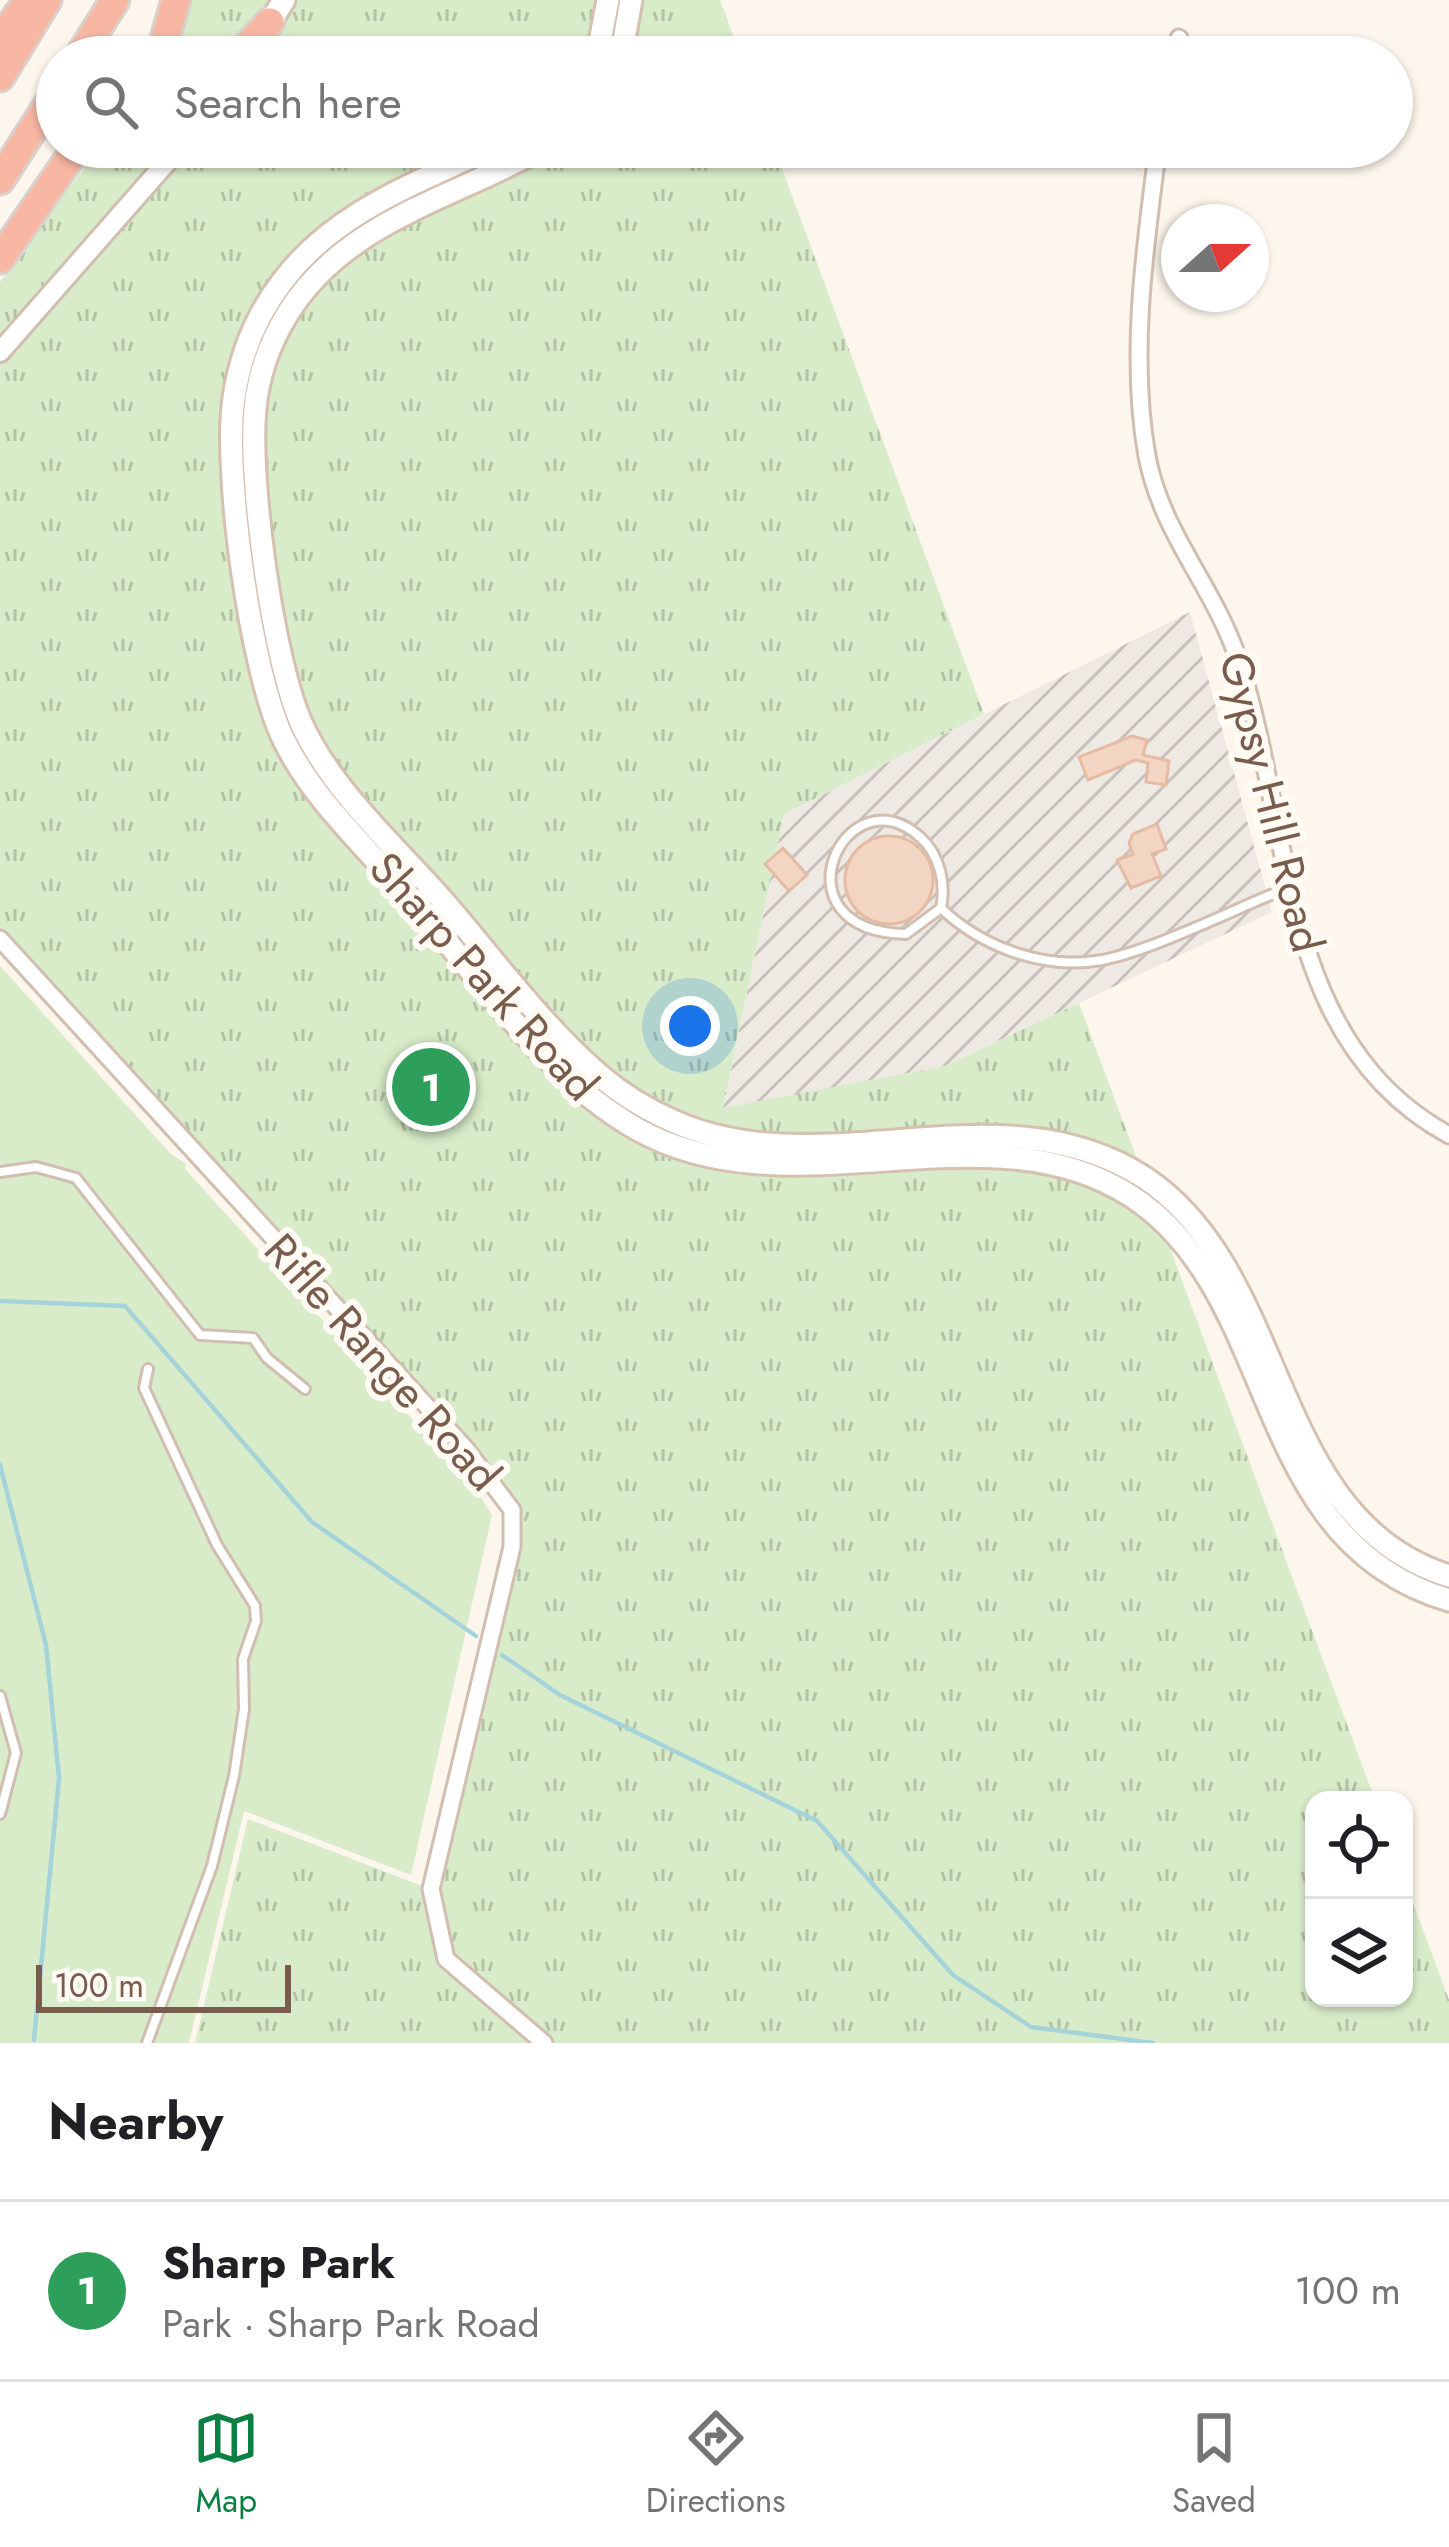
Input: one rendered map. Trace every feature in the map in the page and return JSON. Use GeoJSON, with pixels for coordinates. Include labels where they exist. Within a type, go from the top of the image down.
{"type":"FeatureCollection","features":[{"type":"Feature","properties":{"kind":"highway"},"geometry":{"type":"LineString","coordinates":[[0,39],[30,0]]}},
{"type":"Feature","properties":{"kind":"highway"},"geometry":{"type":"LineString","coordinates":[[0,77],[47,0]]}},
{"type":"Feature","properties":{"kind":"highway"},"geometry":{"type":"LineString","coordinates":[[92,36],[115,0]]}},
{"type":"Feature","properties":{"kind":"highway"},"geometry":{"type":"LineString","coordinates":[[166,36],[176,0]]}},
{"type":"Feature","properties":{"kind":"highway"},"geometry":{"type":"LineString","coordinates":[[255,36],[277,11]]}},
{"type":"Feature","properties":{"kind":"highway"},"geometry":{"type":"LineString","coordinates":[[0,180],[36,124]]}},
{"type":"Feature","properties":{"kind":"highway"},"geometry":{"type":"LineString","coordinates":[[0,259],[63,168]]}},
{"type":"Feature","properties":{"kind":"main road"},"geometry":{"type":"LineString","coordinates":[[601,36],[608,0]]}},
{"type":"Feature","properties":{"kind":"main road"},"geometry":{"type":"LineString","coordinates":[[625,36],[631,0]]}},
{"type":"Feature","properties":{"kind":"main road","name":"Sharp Park Road"},"geometry":{"type":"LineString","coordinates":[[449,168],[377,202],[325,236],[264,308],[239,369],[231,437],[255,641],[270,707],[301,769],[554,1063],[638,1129],[704,1157],[771,1166],[985,1158],[1046,1162],[1102,1180],[1151,1210],[1207,1278],[1286,1451],[1321,1510],[1366,1556],[1449,1600]]}},
{"type":"Feature","properties":{"kind":"main road","name":"Sharp Park Road"},"geometry":{"type":"LineString","coordinates":[[503,168],[351,245],[300,296],[270,348],[255,404],[256,471],[282,669],[319,757],[571,1047],[648,1109],[710,1135],[771,1143],[985,1136],[1050,1140],[1112,1160],[1165,1192],[1227,1267],[1306,1441],[1339,1496],[1380,1539],[1449,1576]]}},
{"type":"Feature","properties":{"kind":"street"},"geometry":{"type":"LineString","coordinates":[[0,352],[162,168]]}},
{"type":"Feature","properties":{"kind":"street","name":"Gypsy Hill Road"},"geometry":{"type":"LineString","coordinates":[[1156,168],[1144,274],[1146,450],[1156,498],[1239,662],[1290,887],[1321,988],[1346,1044],[1405,1108],[1449,1135]]}},
{"type":"Feature","properties":{"kind":"street","name":"Rifle Range Road"},"geometry":{"type":"LineString","coordinates":[[0,939],[466,1449],[512,1510],[512,1547],[431,1889],[446,1959],[544,2043]]}},
{"type":"Feature","properties":{"kind":"lane"},"geometry":{"type":"LineString","coordinates":[[879,821],[904,826],[933,851],[943,885],[941,908],[906,934],[861,926],[836,901],[828,882],[838,842],[879,821]]}},
{"type":"Feature","properties":{"kind":"lane"},"geometry":{"type":"LineString","coordinates":[[941,908],[980,943],[1060,960],[1096,961],[1290,887]]}},
{"type":"Feature","properties":{"kind":"lane"},"geometry":{"type":"LineString","coordinates":[[0,1172],[35,1167],[76,1178],[200,1335],[254,1338],[267,1358],[305,1389]]}},
{"type":"Feature","properties":{"kind":"lane"},"geometry":{"type":"LineString","coordinates":[[147,2043],[212,1866],[234,1776],[244,1709],[243,1659],[256,1621],[255,1606],[217,1545],[144,1388],[148,1369]]}},
{"type":"Feature","properties":{"kind":"lane"},"geometry":{"type":"LineString","coordinates":[[0,1696],[16,1753],[0,1814]]}},
{"type":"Feature","properties":{"kind":"shaded area"},"geometry":{"type":"Polygon","coordinates":[[[1190,612],[1272,912],[945,1066],[723,1109],[784,814],[1190,612]]]}},
{"type":"Feature","properties":{"kind":"green space"},"geometry":{"type":"Polygon","coordinates":[[[193,0],[720,0],[733,36],[173,36],[193,0]]]}},
{"type":"Feature","properties":{"kind":"green space"},"geometry":{"type":"Polygon","coordinates":[[[84,168],[782,168],[984,714],[784,814],[723,1108],[945,1066],[1079,1003],[1372,1791],[1305,1791],[1305,2007],[1413,2007],[1413,1903],[1449,2000],[1449,2043],[195,2043],[248,1819],[430,1889],[512,1547],[512,1510],[0,939],[0,282],[84,168]]]}},
{"type":"Feature","properties":{"kind":"green space"},"geometry":{"type":"Polygon","coordinates":[[[0,966],[171,1154],[186,1164],[185,1169],[475,1488],[492,1515],[411,1875],[244,1811],[189,2043],[0,2043],[0,966]]]}},
{"type":"Feature","properties":{"kind":"building"},"geometry":{"type":"Polygon","coordinates":[[[1132,736],[1147,740],[1143,755],[1169,761],[1166,785],[1146,782],[1148,763],[1136,760],[1088,780],[1079,757],[1132,736]]]}},
{"type":"Feature","properties":{"kind":"building"},"geometry":{"type":"Polygon","coordinates":[[[1157,824],[1166,849],[1152,854],[1161,876],[1131,888],[1117,860],[1133,854],[1129,843],[1133,834],[1157,824]]]}},
{"type":"Feature","properties":{"kind":"building"},"geometry":{"type":"Polygon","coordinates":[[[889,836],[906,839],[920,849],[930,863],[930,897],[920,911],[906,921],[889,924],[872,921],[858,911],[848,897],[845,880],[848,863],[858,849],[872,839],[889,836]]]}},
{"type":"Feature","properties":{"kind":"building"},"geometry":{"type":"Polygon","coordinates":[[[783,848],[807,875],[789,891],[765,864],[783,848]]]}},
{"type":"Feature","properties":{"kind":"waterway"},"geometry":{"type":"LineString","coordinates":[[0,1301],[125,1306],[312,1522],[476,1636]]}},
{"type":"Feature","properties":{"kind":"waterway"},"geometry":{"type":"LineString","coordinates":[[0,1465],[46,1645],[59,1778],[34,2040]]}},
{"type":"Feature","properties":{"kind":"waterway"},"geometry":{"type":"LineString","coordinates":[[502,1655],[560,1695],[817,1821],[953,1975],[1031,2027],[1153,2043]]}},
{"type":"Feature","properties":{"kind":"place","name":"Sharp Park"},"geometry":{"type":"Point","coordinates":[431,1087]}}]}
